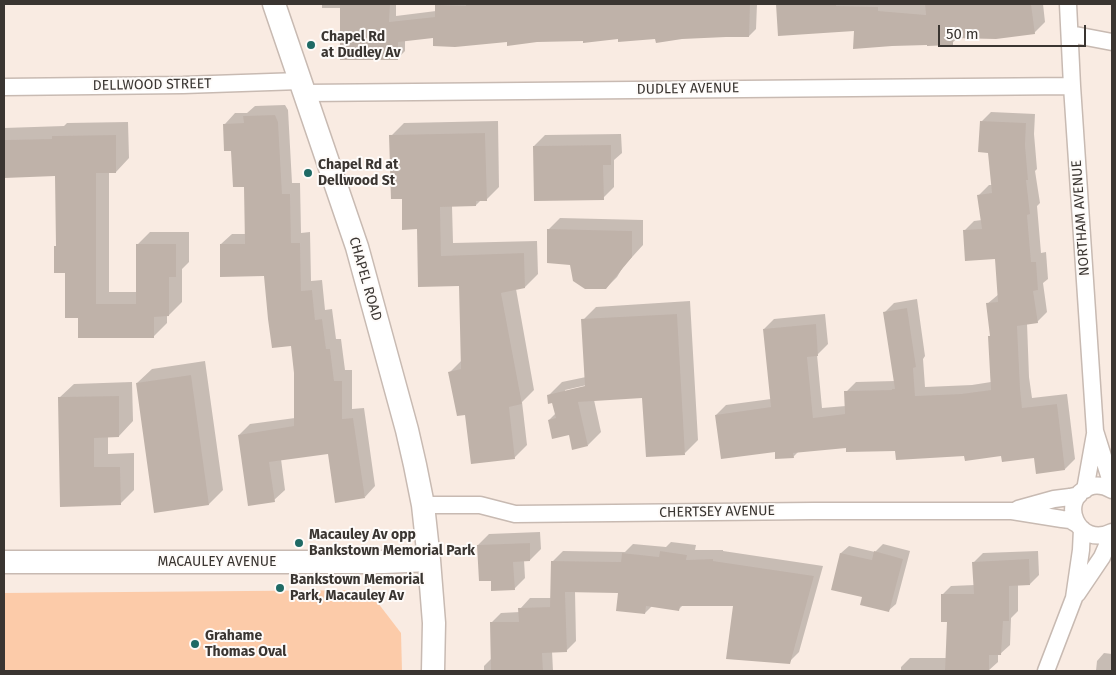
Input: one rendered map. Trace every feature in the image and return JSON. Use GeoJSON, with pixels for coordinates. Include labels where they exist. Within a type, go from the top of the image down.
{"type":"FeatureCollection","features":[{"type":"Feature","properties":{"kind":"main road","name":"CHAPEL ROAD"},"geometry":{"type":"LineString","coordinates":[[274,4],[349,222],[407,430],[423,505],[430,560],[434,623],[433,671]]}},
{"type":"Feature","properties":{"kind":"main road","name":"MACAULEY AVENUE"},"geometry":{"type":"LineString","coordinates":[[4,562],[384,562],[430,560]]}},
{"type":"Feature","properties":{"kind":"street","name":"NORTHAM AVENUE"},"geometry":{"type":"LineString","coordinates":[[1068,4],[1095,431],[1112,485]]}},
{"type":"Feature","properties":{"kind":"street"},"geometry":{"type":"LineString","coordinates":[[1070,34],[1112,42]]}},
{"type":"Feature","properties":{"kind":"street","name":"DELLWOOD STREET"},"geometry":{"type":"LineString","coordinates":[[4,87],[183,85],[302,87]]}},
{"type":"Feature","properties":{"kind":"street","name":"DUDLEY AVENUE"},"geometry":{"type":"LineString","coordinates":[[302,87],[1072,86]]}},
{"type":"Feature","properties":{"kind":"street","name":"NORTHAM AVENUE"},"geometry":{"type":"LineString","coordinates":[[1079,526],[1074,516],[1073,508],[1075,501],[1082,492],[1095,431]]}},
{"type":"Feature","properties":{"kind":"street","name":"CHERTSEY AVENUE"},"geometry":{"type":"LineString","coordinates":[[1012,511],[1054,499],[1070,498],[1092,486],[1099,485],[1112,490]]}},
{"type":"Feature","properties":{"kind":"street","name":"CHERTSEY AVENUE"},"geometry":{"type":"LineString","coordinates":[[423,505],[480,506],[515,514],[1012,511],[1070,520],[1088,534],[1096,536],[1112,533]]}},
{"type":"Feature","properties":{"kind":"street"},"geometry":{"type":"LineString","coordinates":[[1046,671],[1074,598],[1080,554],[1079,526]]}},
{"type":"Feature","properties":{"kind":"street"},"geometry":{"type":"LineString","coordinates":[[1074,598],[1102,557],[1112,533]]}},
{"type":"Feature","properties":{"kind":"shaded area"},"geometry":{"type":"Polygon","coordinates":[[[368,590],[401,633],[402,671],[4,671],[4,593],[368,590]]]}},
{"type":"Feature","properties":{"kind":"building"},"geometry":{"type":"Polygon","coordinates":[[[340,4],[390,4],[389,22],[435,17],[435,5],[750,4],[749,37],[682,39],[656,43],[655,39],[618,42],[618,39],[583,43],[583,41],[537,42],[507,46],[507,42],[455,47],[433,46],[433,38],[398,42],[398,60],[340,60],[340,4]]]}},
{"type":"Feature","properties":{"kind":"building"},"geometry":{"type":"Polygon","coordinates":[[[776,4],[836,4],[836,6],[878,7],[878,11],[926,15],[925,4],[1031,4],[1035,34],[996,39],[953,38],[953,45],[853,49],[854,31],[778,36],[776,4]]]}},
{"type":"Feature","properties":{"kind":"building"},"geometry":{"type":"Polygon","coordinates":[[[275,115],[278,122],[282,194],[290,194],[291,243],[300,243],[301,291],[312,290],[315,320],[322,319],[326,349],[330,349],[334,381],[342,381],[342,419],[353,418],[365,498],[335,503],[328,454],[269,462],[275,502],[248,506],[238,435],[294,426],[294,373],[291,346],[272,348],[264,276],[220,277],[220,244],[245,244],[244,187],[233,187],[231,151],[224,151],[223,124],[244,123],[243,116],[275,115]]]}},
{"type":"Feature","properties":{"kind":"building"},"geometry":{"type":"Polygon","coordinates":[[[980,121],[1026,123],[1025,145],[1028,180],[1026,180],[1030,214],[1027,215],[1031,262],[1036,262],[1038,290],[1033,291],[1038,323],[1017,326],[1022,408],[1057,404],[1065,470],[1036,474],[1034,458],[1002,462],[1001,456],[965,461],[964,456],[896,460],[895,451],[846,452],[846,448],[793,453],[794,458],[775,459],[775,452],[721,459],[715,415],[771,407],[763,329],[816,324],[818,356],[807,357],[813,418],[845,414],[844,391],[895,389],[883,312],[907,308],[916,367],[913,368],[915,396],[961,394],[991,390],[988,336],[990,336],[986,303],[998,302],[995,259],[965,261],[963,230],[982,229],[977,195],[992,193],[988,153],[978,152],[980,121]]]}},
{"type":"Feature","properties":{"kind":"building"},"geometry":{"type":"Polygon","coordinates":[[[485,133],[487,201],[476,201],[476,206],[440,207],[441,256],[524,253],[525,288],[501,293],[522,404],[509,407],[515,459],[471,464],[465,415],[457,416],[448,372],[461,369],[459,286],[418,287],[417,229],[402,230],[402,199],[391,199],[389,135],[485,133]]]}},
{"type":"Feature","properties":{"kind":"building"},"geometry":{"type":"Polygon","coordinates":[[[116,135],[116,173],[96,173],[96,304],[136,304],[136,244],[176,244],[176,277],[169,277],[169,316],[154,317],[154,338],[78,338],[78,318],[65,318],[65,273],[54,273],[54,246],[56,246],[55,176],[4,178],[4,140],[52,139],[52,136],[116,135]]]}},
{"type":"Feature","properties":{"kind":"building"},"geometry":{"type":"Polygon","coordinates":[[[611,145],[611,165],[603,165],[604,200],[534,201],[533,146],[611,145]]]}},
{"type":"Feature","properties":{"kind":"building"},"geometry":{"type":"Polygon","coordinates":[[[547,229],[632,231],[632,257],[606,289],[585,289],[573,281],[570,265],[547,263],[547,229]]]}},
{"type":"Feature","properties":{"kind":"building"},"geometry":{"type":"Polygon","coordinates":[[[677,314],[685,455],[646,457],[642,398],[578,402],[588,446],[572,450],[569,435],[552,439],[548,420],[556,418],[552,403],[548,404],[547,395],[585,386],[581,319],[677,314]]]}},
{"type":"Feature","properties":{"kind":"building"},"geometry":{"type":"Polygon","coordinates":[[[191,375],[209,505],[154,513],[136,383],[191,375]]]}},
{"type":"Feature","properties":{"kind":"building"},"geometry":{"type":"Polygon","coordinates":[[[119,396],[119,437],[94,438],[94,467],[120,467],[121,505],[60,507],[58,397],[119,396]]]}},
{"type":"Feature","properties":{"kind":"building"},"geometry":{"type":"Polygon","coordinates":[[[530,543],[530,561],[513,562],[515,590],[491,591],[491,581],[479,581],[477,545],[530,543]]]}},
{"type":"Feature","properties":{"kind":"building"},"geometry":{"type":"Polygon","coordinates":[[[660,551],[687,555],[686,560],[713,559],[713,561],[814,576],[790,664],[726,659],[733,606],[680,606],[679,611],[646,606],[645,614],[616,611],[618,593],[565,592],[567,652],[542,653],[543,671],[491,671],[490,622],[519,622],[518,608],[550,607],[551,561],[621,562],[622,553],[659,557],[660,551]]]}},
{"type":"Feature","properties":{"kind":"building"},"geometry":{"type":"Polygon","coordinates":[[[874,551],[903,559],[889,612],[860,605],[862,597],[831,590],[840,553],[872,560],[874,551]]]}},
{"type":"Feature","properties":{"kind":"building"},"geometry":{"type":"Polygon","coordinates":[[[1029,559],[1030,585],[1009,586],[1009,621],[1003,621],[1001,655],[989,655],[989,671],[945,671],[947,622],[941,622],[941,594],[974,594],[972,562],[1029,559]]]}},
{"type":"Feature","properties":{"kind":"place","name":"Chapel Rd at Dudley Av"},"geometry":{"type":"Point","coordinates":[311,45]}},
{"type":"Feature","properties":{"kind":"place","name":"Chapel Rd at Dellwood St"},"geometry":{"type":"Point","coordinates":[308,173]}},
{"type":"Feature","properties":{"kind":"place","name":"Macauley Av opp Bankstown Memorial Park"},"geometry":{"type":"Point","coordinates":[299,543]}},
{"type":"Feature","properties":{"kind":"place","name":"Bankstown Memorial Park, Macauley Av"},"geometry":{"type":"Point","coordinates":[280,588]}},
{"type":"Feature","properties":{"kind":"place","name":"Grahame Thomas Oval"},"geometry":{"type":"Point","coordinates":[195,644]}}]}
